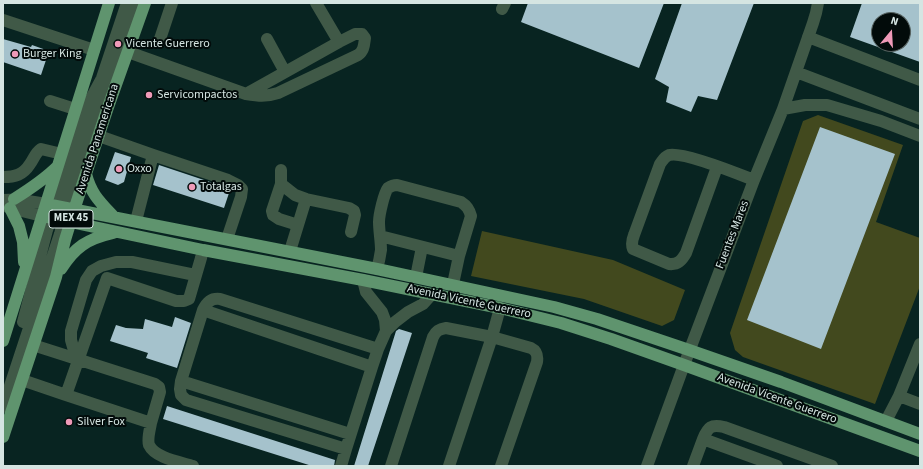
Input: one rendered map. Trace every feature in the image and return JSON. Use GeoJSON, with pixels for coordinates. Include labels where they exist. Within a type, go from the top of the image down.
{"type":"FeatureCollection","features":[{"type":"Feature","properties":{"kind":"main road","name":"Avenida Panamericana"},"geometry":{"type":"LineString","coordinates":[[3,437],[56,277],[65,240],[67,222],[61,206],[60,159],[109,3]]}},
{"type":"Feature","properties":{"kind":"main road","name":"Avenida Panamericana"},"geometry":{"type":"LineString","coordinates":[[3,341],[24,270],[46,217],[61,206],[86,174],[145,3]]}},
{"type":"Feature","properties":{"kind":"main road"},"geometry":{"type":"LineString","coordinates":[[24,270],[23,242],[18,226],[7,203],[32,188],[44,178],[60,159]]}},
{"type":"Feature","properties":{"kind":"main road"},"geometry":{"type":"LineString","coordinates":[[86,174],[92,190],[100,202],[114,217]]}},
{"type":"Feature","properties":{"kind":"main road","name":"Avenida Vicente Guerrero"},"geometry":{"type":"LineString","coordinates":[[61,206],[453,284],[554,306],[576,312],[781,382],[920,434]]}},
{"type":"Feature","properties":{"kind":"main road","name":"Avenida Vicente Guerrero"},"geometry":{"type":"LineString","coordinates":[[46,217],[203,250],[432,294],[500,308],[561,323],[819,413],[920,451]]}},
{"type":"Feature","properties":{"kind":"main road"},"geometry":{"type":"LineString","coordinates":[[56,277],[69,256],[80,246],[99,236],[118,232]]}},
{"type":"Feature","properties":{"kind":"street"},"geometry":{"type":"LineString","coordinates":[[61,206],[89,102],[102,78],[127,3]]}},
{"type":"Feature","properties":{"kind":"street"},"geometry":{"type":"LineString","coordinates":[[61,206],[78,167],[98,105],[110,83],[137,3]]}},
{"type":"Feature","properties":{"kind":"street"},"geometry":{"type":"LineString","coordinates":[[159,42],[172,3]]}},
{"type":"Feature","properties":{"kind":"street"},"geometry":{"type":"LineString","coordinates":[[316,3],[339,42]]}},
{"type":"Feature","properties":{"kind":"street","name":"Fuentes Mares"},"geometry":{"type":"LineString","coordinates":[[647,466],[689,350],[754,180],[783,109],[816,13],[818,3]]}},
{"type":"Feature","properties":{"kind":"street"},"geometry":{"type":"LineString","coordinates":[[3,20],[94,50]]}},
{"type":"Feature","properties":{"kind":"street"},"geometry":{"type":"LineString","coordinates":[[128,52],[246,94],[269,96],[285,90],[358,55],[364,48],[365,38],[362,34],[356,34],[246,94]]}},
{"type":"Feature","properties":{"kind":"street"},"geometry":{"type":"LineString","coordinates":[[808,37],[920,80]]}},
{"type":"Feature","properties":{"kind":"street"},"geometry":{"type":"LineString","coordinates":[[267,39],[285,72]]}},
{"type":"Feature","properties":{"kind":"street"},"geometry":{"type":"LineString","coordinates":[[796,72],[920,119]]}},
{"type":"Feature","properties":{"kind":"street"},"geometry":{"type":"LineString","coordinates":[[50,101],[75,110]]}},
{"type":"Feature","properties":{"kind":"street"},"geometry":{"type":"LineString","coordinates":[[783,109],[805,105],[827,105],[881,121],[920,136]]}},
{"type":"Feature","properties":{"kind":"street"},"geometry":{"type":"LineString","coordinates":[[99,136],[228,180],[238,185],[242,189],[241,197],[226,239]]}},
{"type":"Feature","properties":{"kind":"street"},"geometry":{"type":"LineString","coordinates":[[3,177],[20,175],[30,165],[37,151],[41,149],[60,159]]}},
{"type":"Feature","properties":{"kind":"street"},"geometry":{"type":"LineString","coordinates":[[136,221],[153,155]]}},
{"type":"Feature","properties":{"kind":"street"},"geometry":{"type":"LineString","coordinates":[[717,167],[683,259],[678,263],[669,264],[633,248],[632,242],[634,235],[658,169],[663,159],[667,156],[677,155],[688,157],[717,167],[754,180]]}},
{"type":"Feature","properties":{"kind":"street"},"geometry":{"type":"LineString","coordinates":[[281,170],[281,184],[272,211],[273,215],[279,219],[298,225]]}},
{"type":"Feature","properties":{"kind":"street"},"geometry":{"type":"LineString","coordinates":[[281,184],[295,195],[306,199],[352,209],[355,212],[355,215],[351,232]]}},
{"type":"Feature","properties":{"kind":"street"},"geometry":{"type":"LineString","coordinates":[[377,269],[381,249],[379,222],[381,210],[386,191],[389,187],[397,185],[461,202],[470,210],[471,216],[459,256],[453,284]]}},
{"type":"Feature","properties":{"kind":"street"},"geometry":{"type":"LineString","coordinates":[[290,251],[306,199]]}},
{"type":"Feature","properties":{"kind":"street","name":"Avenida Vicente Guerrero"},"geometry":{"type":"LineString","coordinates":[[7,203],[31,201],[61,206]]}},
{"type":"Feature","properties":{"kind":"street","name":"Avenida Vicente Guerrero"},"geometry":{"type":"LineString","coordinates":[[7,203],[46,217]]}},
{"type":"Feature","properties":{"kind":"street"},"geometry":{"type":"LineString","coordinates":[[3,388],[15,353],[46,217]]}},
{"type":"Feature","properties":{"kind":"street"},"geometry":{"type":"LineString","coordinates":[[3,407],[67,222]]}},
{"type":"Feature","properties":{"kind":"street"},"geometry":{"type":"LineString","coordinates":[[380,236],[459,256]]}},
{"type":"Feature","properties":{"kind":"street"},"geometry":{"type":"LineString","coordinates":[[416,277],[422,247]]}},
{"type":"Feature","properties":{"kind":"street"},"geometry":{"type":"LineString","coordinates":[[101,266],[107,278],[176,301],[184,301],[189,298],[203,250]]}},
{"type":"Feature","properties":{"kind":"street"},"geometry":{"type":"LineString","coordinates":[[80,355],[71,340],[71,331],[86,280],[92,271],[101,266],[116,262],[132,262],[195,275]]}},
{"type":"Feature","properties":{"kind":"street"},"geometry":{"type":"LineString","coordinates":[[66,395],[107,278]]}},
{"type":"Feature","properties":{"kind":"street"},"geometry":{"type":"LineString","coordinates":[[363,280],[366,292],[382,312],[385,320],[386,331]]}},
{"type":"Feature","properties":{"kind":"street"},"geometry":{"type":"LineString","coordinates":[[341,466],[378,349],[386,331],[408,312],[423,304],[432,294]]}},
{"type":"Feature","properties":{"kind":"street"},"geometry":{"type":"LineString","coordinates":[[346,449],[186,400],[181,395],[181,381],[206,304],[210,300],[215,299],[220,299],[378,349]]}},
{"type":"Feature","properties":{"kind":"street"},"geometry":{"type":"LineString","coordinates":[[448,466],[492,337],[500,308]]}},
{"type":"Feature","properties":{"kind":"street"},"geometry":{"type":"LineString","coordinates":[[204,310],[372,367]]}},
{"type":"Feature","properties":{"kind":"street"},"geometry":{"type":"LineString","coordinates":[[391,466],[435,333],[439,329],[446,328],[492,337],[531,348],[536,351],[538,356],[501,466]]}},
{"type":"Feature","properties":{"kind":"street"},"geometry":{"type":"LineString","coordinates":[[886,421],[899,396],[920,344]]}},
{"type":"Feature","properties":{"kind":"street"},"geometry":{"type":"LineString","coordinates":[[33,345],[80,355],[155,384],[159,387],[160,392],[151,423],[149,444],[152,450],[156,453],[166,458],[193,466]]}},
{"type":"Feature","properties":{"kind":"street"},"geometry":{"type":"LineString","coordinates":[[22,380],[151,423]]}},
{"type":"Feature","properties":{"kind":"street"},"geometry":{"type":"LineString","coordinates":[[181,381],[350,434]]}},
{"type":"Feature","properties":{"kind":"street"},"geometry":{"type":"LineString","coordinates":[[899,396],[920,404]]}},
{"type":"Feature","properties":{"kind":"street"},"geometry":{"type":"LineString","coordinates":[[693,466],[708,429],[715,425],[724,427],[804,461],[832,466]]}},
{"type":"Feature","properties":{"kind":"street"},"geometry":{"type":"LineString","coordinates":[[704,439],[777,466]]}},
{"type":"Feature","properties":{"kind":"green space"},"geometry":{"type":"Polygon","coordinates":[[[818,115],[903,145],[876,222],[920,238],[920,286],[875,404],[743,357],[735,350],[730,333],[803,121],[818,115]]]}},
{"type":"Feature","properties":{"kind":"green space"},"geometry":{"type":"Polygon","coordinates":[[[482,231],[613,260],[685,290],[674,320],[662,326],[584,299],[471,276],[482,231]]]}},
{"type":"Feature","properties":{"kind":"building"},"geometry":{"type":"Polygon","coordinates":[[[528,3],[664,3],[639,68],[521,22],[528,3]]]}},
{"type":"Feature","properties":{"kind":"building"},"geometry":{"type":"Polygon","coordinates":[[[682,3],[754,3],[717,100],[698,96],[691,112],[666,102],[669,87],[655,79],[682,3]]]}},
{"type":"Feature","properties":{"kind":"building"},"geometry":{"type":"Polygon","coordinates":[[[862,3],[920,3],[920,62],[892,52],[911,52],[911,12],[871,12],[871,44],[850,37],[862,3]]]}},
{"type":"Feature","properties":{"kind":"building"},"geometry":{"type":"Polygon","coordinates":[[[3,39],[31,47],[32,45],[49,51],[41,75],[3,62],[3,39]]]}},
{"type":"Feature","properties":{"kind":"building"},"geometry":{"type":"Polygon","coordinates":[[[820,127],[895,154],[821,349],[747,320],[820,127]]]}},
{"type":"Feature","properties":{"kind":"building","name":"Oxxo"},"geometry":{"type":"Polygon","coordinates":[[[115,152],[131,157],[124,182],[118,185],[105,180],[115,152]]]}},
{"type":"Feature","properties":{"kind":"building","name":"Totalgas"},"geometry":{"type":"Polygon","coordinates":[[[159,165],[230,190],[224,208],[153,185],[159,165]]]}},
{"type":"Feature","properties":{"kind":"building"},"geometry":{"type":"Polygon","coordinates":[[[175,317],[191,323],[177,368],[146,358],[148,353],[110,341],[116,325],[126,328],[143,329],[145,319],[172,327],[175,317]]]}},
{"type":"Feature","properties":{"kind":"building"},"geometry":{"type":"Polygon","coordinates":[[[399,329],[412,333],[368,466],[354,466],[396,331],[399,329]]]}},
{"type":"Feature","properties":{"kind":"building"},"geometry":{"type":"Polygon","coordinates":[[[167,406],[335,460],[334,466],[312,466],[163,419],[167,406]]]}},
{"type":"Feature","properties":{"kind":"place","name":"Vicente Guerrero"},"geometry":{"type":"Point","coordinates":[118,44]}},
{"type":"Feature","properties":{"kind":"place","name":"Burger King"},"geometry":{"type":"Point","coordinates":[15,54]}},
{"type":"Feature","properties":{"kind":"place","name":"Servicompactos"},"geometry":{"type":"Point","coordinates":[149,95]}},
{"type":"Feature","properties":{"kind":"place","name":"Oxxo"},"geometry":{"type":"Point","coordinates":[119,169]}},
{"type":"Feature","properties":{"kind":"place","name":"Totalgas"},"geometry":{"type":"Point","coordinates":[192,187]}},
{"type":"Feature","properties":{"kind":"place","name":"Silver Fox"},"geometry":{"type":"Point","coordinates":[69,422]}}]}
